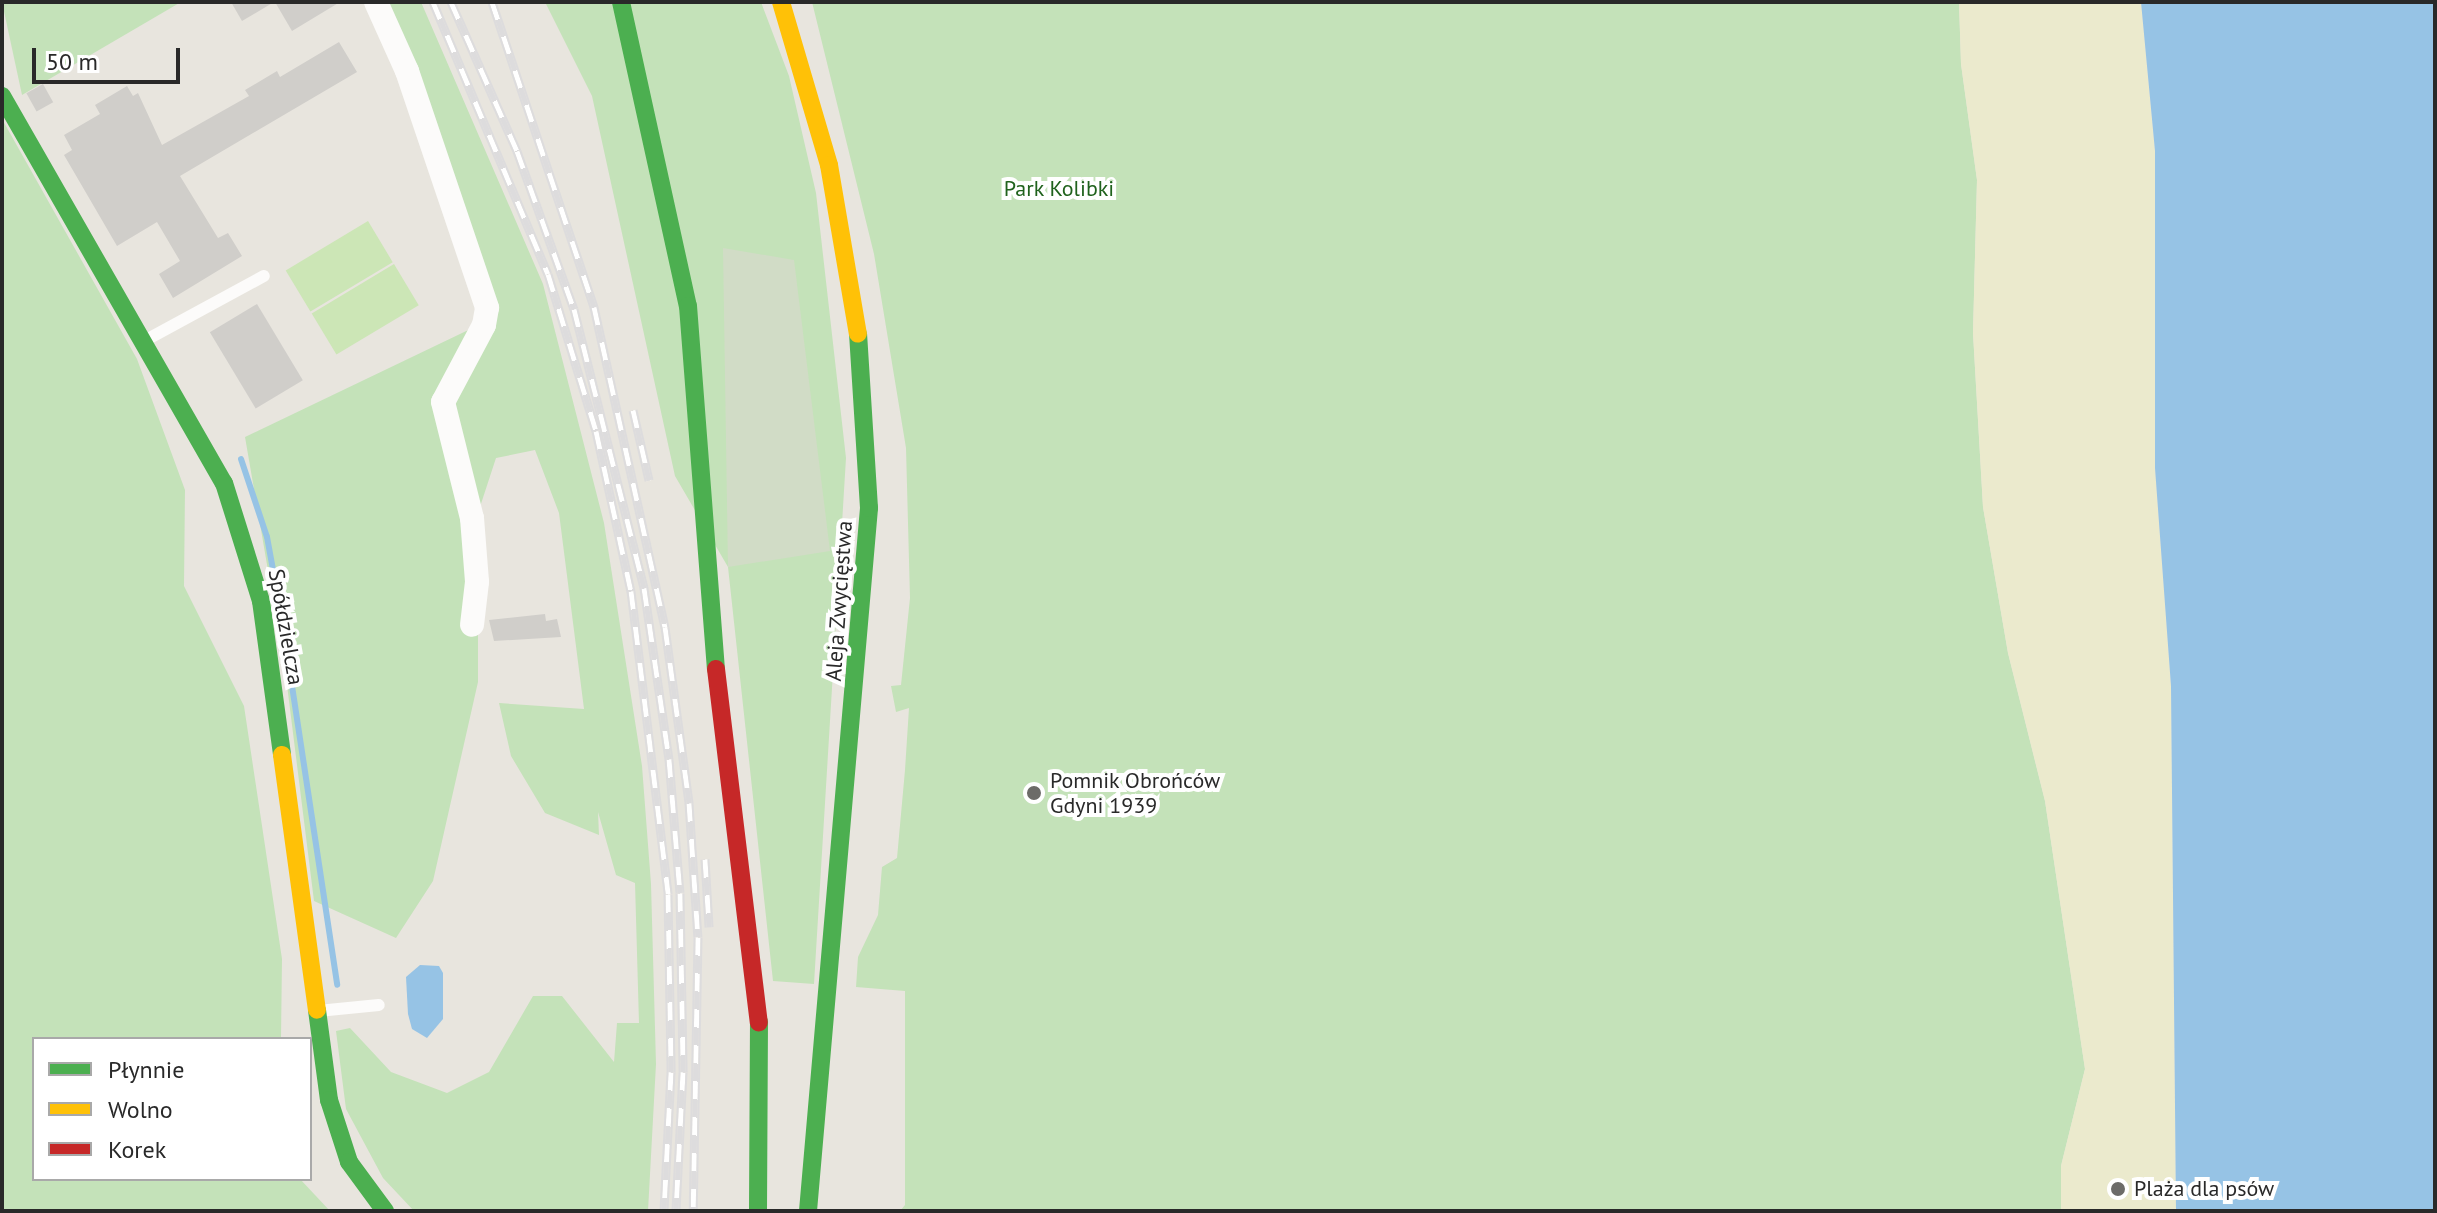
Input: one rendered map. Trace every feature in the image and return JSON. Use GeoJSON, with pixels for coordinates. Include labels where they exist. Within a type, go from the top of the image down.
{"type":"FeatureCollection","features":[{"type":"Feature","properties":{"kind":"main road"},"geometry":{"type":"LineString","coordinates":[[621,2],[688,306],[724,757],[762,1048],[758,1211]]}},
{"type":"Feature","properties":{"kind":"main road","name":"Aleja Zwycięstwa"},"geometry":{"type":"LineString","coordinates":[[781,2],[829,165],[847,253],[858,328],[869,508],[808,1211]]}},
{"type":"Feature","properties":{"kind":"main road","name":"Spółdzielcza"},"geometry":{"type":"LineString","coordinates":[[2,96],[146,340],[224,483],[261,601],[316,1011],[338,1135],[349,1162],[385,1211]]}},
{"type":"Feature","properties":{"kind":"street"},"geometry":{"type":"LineString","coordinates":[[376,2],[407,71],[487,308],[484,325],[443,402],[472,518],[472,625]]}},
{"type":"Feature","properties":{"kind":"lane"},"geometry":{"type":"LineString","coordinates":[[146,340],[264,276]]}},
{"type":"Feature","properties":{"kind":"lane"},"geometry":{"type":"LineString","coordinates":[[316,1011],[379,1005]]}},
{"type":"Feature","properties":{"kind":"green space"},"geometry":{"type":"Polygon","coordinates":[[[2,2],[181,2],[22,95],[2,2]]]}},
{"type":"Feature","properties":{"kind":"green space"},"geometry":{"type":"Polygon","coordinates":[[[382,2],[421,2],[543,284],[604,523],[642,766],[651,884],[656,1064],[648,1211],[414,1211],[383,1178],[346,1109],[336,1031],[350,1028],[391,1072],[447,1093],[489,1072],[533,996],[562,996],[614,1062],[617,1023],[639,1023],[635,883],[616,875],[598,812],[599,835],[545,813],[511,756],[499,703],[584,709],[559,513],[535,450],[496,458],[478,513],[478,682],[433,881],[396,938],[314,901],[285,669],[245,437],[485,322],[382,2]]]}},
{"type":"Feature","properties":{"kind":"green space"},"geometry":{"type":"Polygon","coordinates":[[[545,2],[761,2],[789,76],[816,193],[846,458],[814,984],[773,981],[728,567],[675,476],[592,96],[545,2]]]}},
{"type":"Feature","properties":{"kind":"green space","name":"Park Kolibki"},"geometry":{"type":"Polygon","coordinates":[[[812,2],[1959,2],[1961,64],[1977,180],[1973,333],[1983,507],[2008,653],[2045,801],[2085,1069],[2061,1166],[2061,1211],[900,1211],[905,1205],[905,991],[856,987],[858,957],[878,915],[882,867],[897,858],[909,708],[896,712],[891,686],[901,685],[910,598],[906,448],[874,254],[812,2]]]}},
{"type":"Feature","properties":{"kind":"green space"},"geometry":{"type":"Polygon","coordinates":[[[2,119],[137,359],[185,490],[184,586],[244,706],[282,959],[281,1037],[32,1037],[32,1181],[302,1181],[330,1211],[2,1211],[2,119]]]}},
{"type":"Feature","properties":{"kind":"green space"},"geometry":{"type":"Polygon","coordinates":[[[368,221],[393,262],[310,312],[286,270],[368,221]]]}},
{"type":"Feature","properties":{"kind":"green space"},"geometry":{"type":"Polygon","coordinates":[[[394,264],[419,305],[336,355],[312,313],[394,264]]]}},
{"type":"Feature","properties":{"kind":"sand"},"geometry":{"type":"Polygon","coordinates":[[[1959,2],[2141,2],[2155,151],[2155,468],[2171,686],[2176,1211],[2061,1211],[2061,1166],[2085,1069],[2045,801],[2008,653],[1983,507],[1973,333],[1977,180],[1961,64],[1959,2]]]}},
{"type":"Feature","properties":{"kind":"shaded area"},"geometry":{"type":"Polygon","coordinates":[[[723,248],[794,260],[830,551],[728,567],[723,248]]]}},
{"type":"Feature","properties":{"kind":"water"},"geometry":{"type":"Polygon","coordinates":[[[2141,2],[2435,2],[2435,1211],[2176,1211],[2171,686],[2155,468],[2155,151],[2141,2]]]}},
{"type":"Feature","properties":{"kind":"water"},"geometry":{"type":"Polygon","coordinates":[[[420,965],[439,966],[443,973],[443,1019],[427,1038],[412,1029],[408,1014],[406,977],[420,965]]]}},
{"type":"Feature","properties":{"kind":"building"},"geometry":{"type":"Polygon","coordinates":[[[231,2],[274,2],[242,21],[231,2]]]}},
{"type":"Feature","properties":{"kind":"building"},"geometry":{"type":"Polygon","coordinates":[[[275,2],[340,2],[292,31],[275,2]]]}},
{"type":"Feature","properties":{"kind":"building"},"geometry":{"type":"Polygon","coordinates":[[[339,42],[357,72],[180,176],[218,238],[228,233],[242,256],[173,298],[159,274],[180,261],[157,222],[117,246],[64,155],[72,150],[64,135],[100,114],[95,105],[127,86],[133,96],[138,93],[162,145],[249,96],[245,90],[277,71],[280,77],[339,42]]]}},
{"type":"Feature","properties":{"kind":"building"},"geometry":{"type":"Polygon","coordinates":[[[43,84],[53,102],[37,112],[26,93],[43,84]]]}},
{"type":"Feature","properties":{"kind":"building"},"geometry":{"type":"Polygon","coordinates":[[[257,304],[303,380],[256,409],[210,332],[257,304]]]}},
{"type":"Feature","properties":{"kind":"building"},"geometry":{"type":"Polygon","coordinates":[[[545,614],[546,621],[557,619],[561,637],[494,641],[489,620],[545,614]]]}},
{"type":"Feature","properties":{"kind":"waterway"},"geometry":{"type":"LineString","coordinates":[[241,459],[267,537],[281,613],[337,985]]}},
{"type":"Feature","properties":{"kind":"railway"},"geometry":{"type":"LineString","coordinates":[[433,2],[548,274],[596,431],[631,591],[668,894],[671,1072],[664,1211]]}},
{"type":"Feature","properties":{"kind":"railway"},"geometry":{"type":"LineString","coordinates":[[451,2],[517,151],[574,309],[644,588],[669,759],[680,893],[683,1072],[676,1211]]}},
{"type":"Feature","properties":{"kind":"railway"},"geometry":{"type":"LineString","coordinates":[[492,2],[594,307],[665,627],[689,803],[698,937],[693,1211]]}},
{"type":"Feature","properties":{"kind":"railway"},"geometry":{"type":"LineString","coordinates":[[633,410],[649,480]]}},
{"type":"Feature","properties":{"kind":"railway"},"geometry":{"type":"LineString","coordinates":[[705,859],[709,927]]}},
{"type":"Feature","properties":{"kind":"traffic: fast"},"geometry":{"type":"LineString","coordinates":[[621,2],[688,306],[716,669]]}},
{"type":"Feature","properties":{"kind":"traffic: fast"},"geometry":{"type":"LineString","coordinates":[[2,96],[224,483],[261,601],[282,755]]}},
{"type":"Feature","properties":{"kind":"traffic: fast"},"geometry":{"type":"LineString","coordinates":[[808,1211],[869,508],[858,334]]}},
{"type":"Feature","properties":{"kind":"traffic: fast"},"geometry":{"type":"LineString","coordinates":[[317,1010],[329,1100],[349,1162],[385,1211]]}},
{"type":"Feature","properties":{"kind":"traffic: fast"},"geometry":{"type":"LineString","coordinates":[[758,1211],[759,1022]]}},
{"type":"Feature","properties":{"kind":"traffic: slow"},"geometry":{"type":"LineString","coordinates":[[781,2],[829,165],[858,334]]}},
{"type":"Feature","properties":{"kind":"traffic: slow"},"geometry":{"type":"LineString","coordinates":[[282,755],[317,1010]]}},
{"type":"Feature","properties":{"kind":"traffic: jam"},"geometry":{"type":"LineString","coordinates":[[716,669],[759,1022]]}},
{"type":"Feature","properties":{"kind":"place","name":"Pomnik Obrońców Gdyni 1939"},"geometry":{"type":"Point","coordinates":[1034,793]}},
{"type":"Feature","properties":{"kind":"place","name":"Plaża dla psów"},"geometry":{"type":"Point","coordinates":[2118,1189]}}]}
